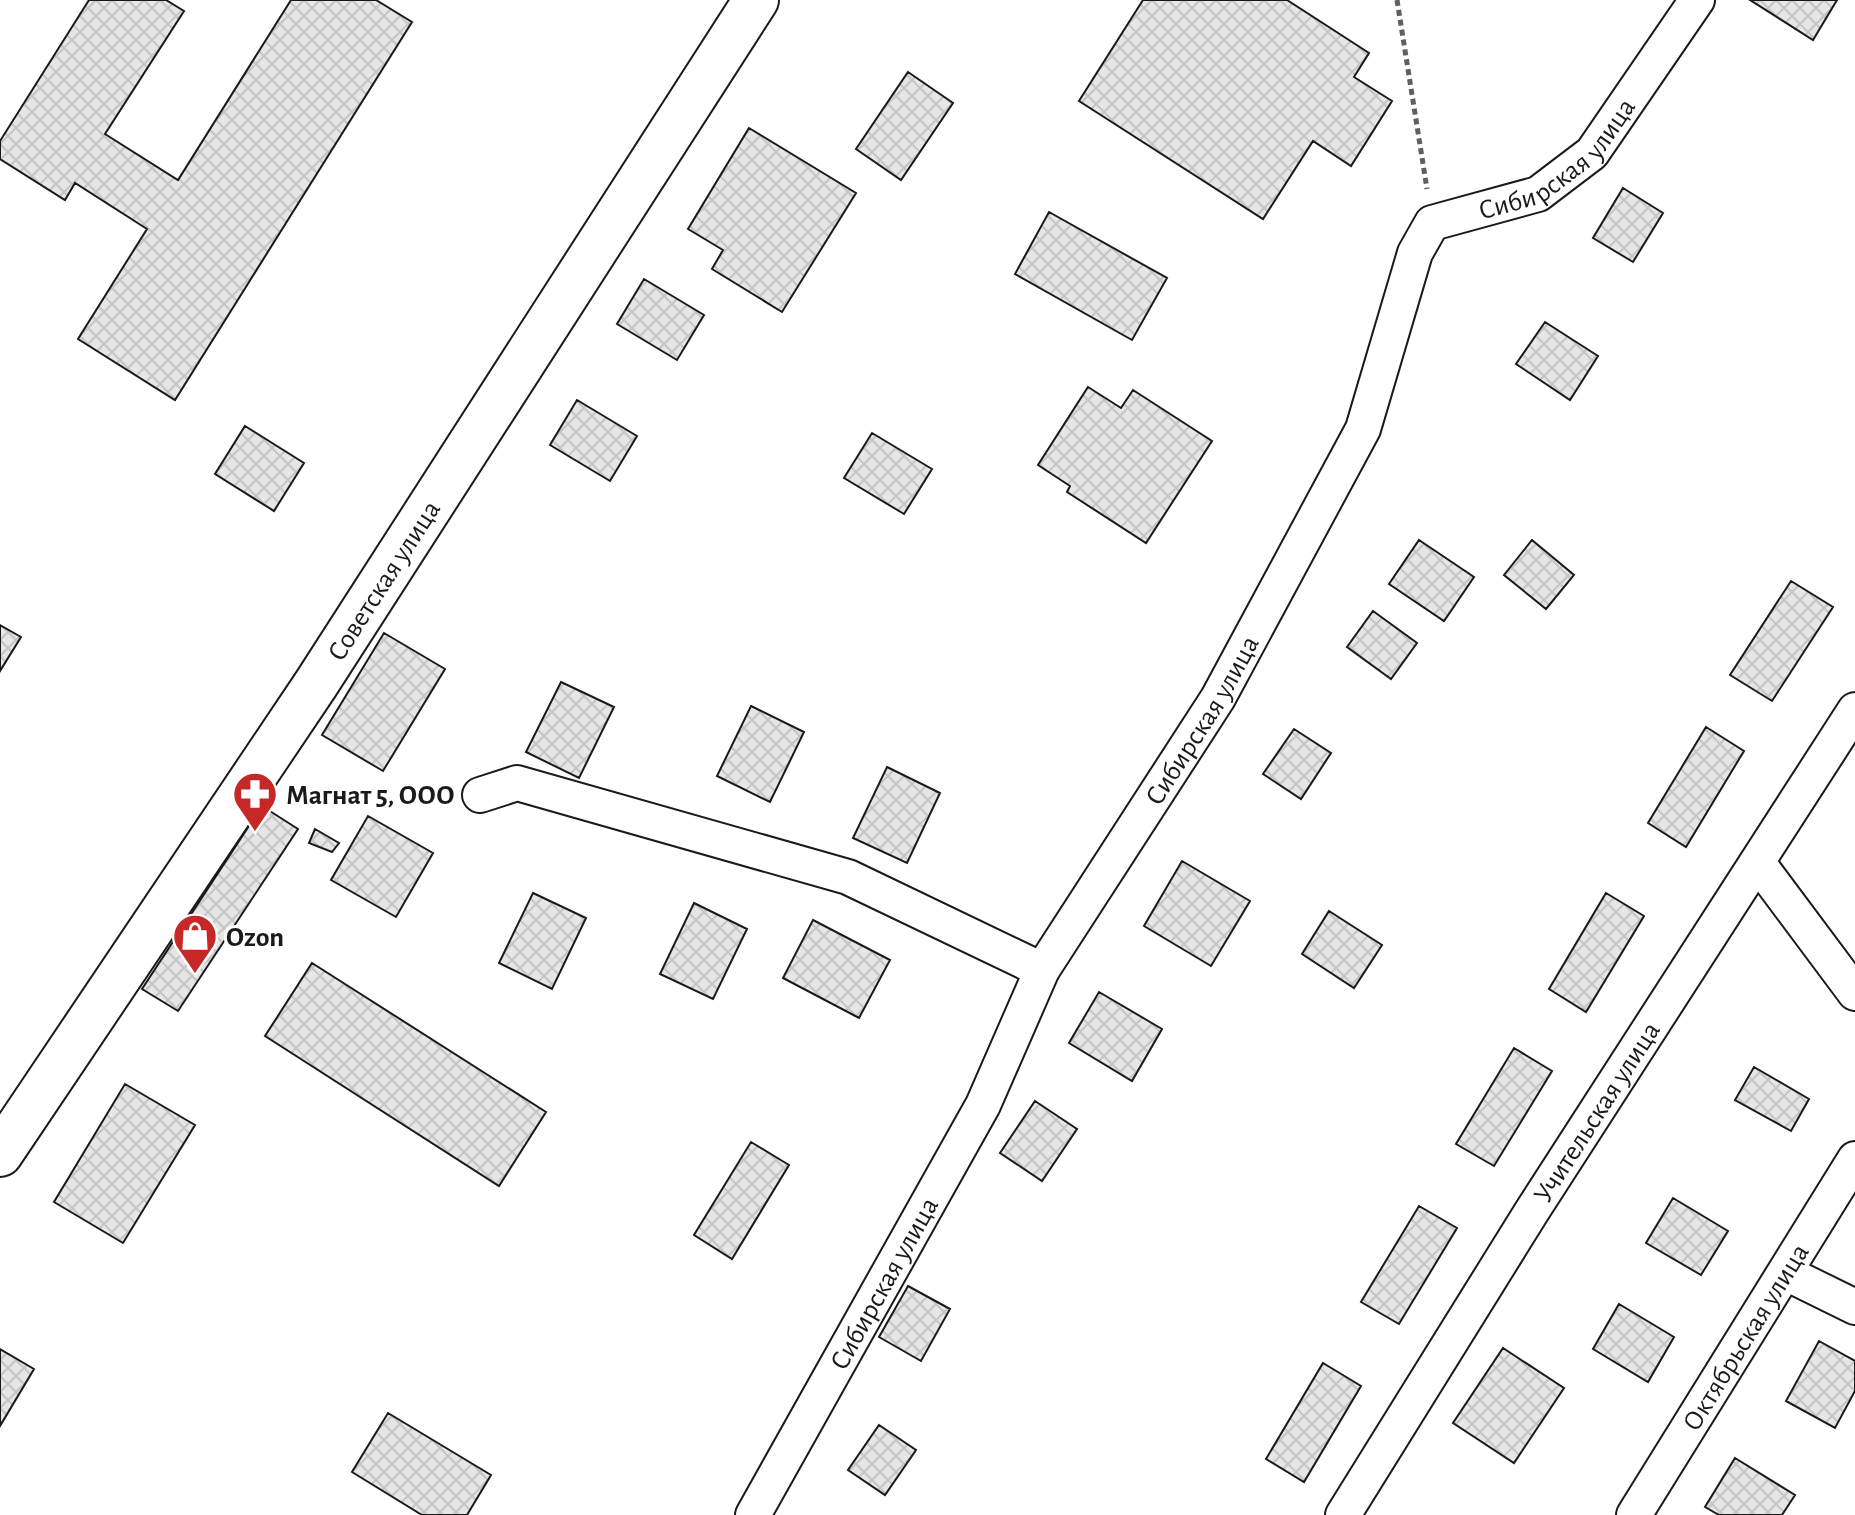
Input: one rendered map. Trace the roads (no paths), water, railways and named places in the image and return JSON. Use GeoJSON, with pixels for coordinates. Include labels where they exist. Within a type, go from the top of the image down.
{"type":"FeatureCollection","features":[{"type":"Feature","properties":{"kind":"main road","name":"Советская улица"},"geometry":{"type":"LineString","coordinates":[[0,1154],[316,684],[756,0]]}},
{"type":"Feature","properties":{"kind":"street","name":"Сибирская улица"},"geometry":{"type":"LineString","coordinates":[[753,1515],[983,1105],[1042,970],[1218,698],[1363,429],[1415,253],[1432,223],[1538,194],[1592,153],[1697,0]]}},
{"type":"Feature","properties":{"kind":"street","name":"Учительская улица"},"geometry":{"type":"LineString","coordinates":[[1343,1515],[1532,1211],[1855,710]]}},
{"type":"Feature","properties":{"kind":"street"},"geometry":{"type":"LineString","coordinates":[[480,795],[517,783],[848,877],[1042,970]]}},
{"type":"Feature","properties":{"kind":"street"},"geometry":{"type":"LineString","coordinates":[[1758,863],[1855,993]]}},
{"type":"Feature","properties":{"kind":"street","name":"Октябрьская улица"},"geometry":{"type":"LineString","coordinates":[[1634,1515],[1855,1159]]}},
{"type":"Feature","properties":{"kind":"street"},"geometry":{"type":"LineString","coordinates":[[1786,1273],[1855,1307]]}},
{"type":"Feature","properties":{"kind":"place","name":"Магнат 5, ООО"},"geometry":{"type":"Point","coordinates":[255,833]}},
{"type":"Feature","properties":{"kind":"place","name":"Ozon"},"geometry":{"type":"Point","coordinates":[195,975]}}]}
